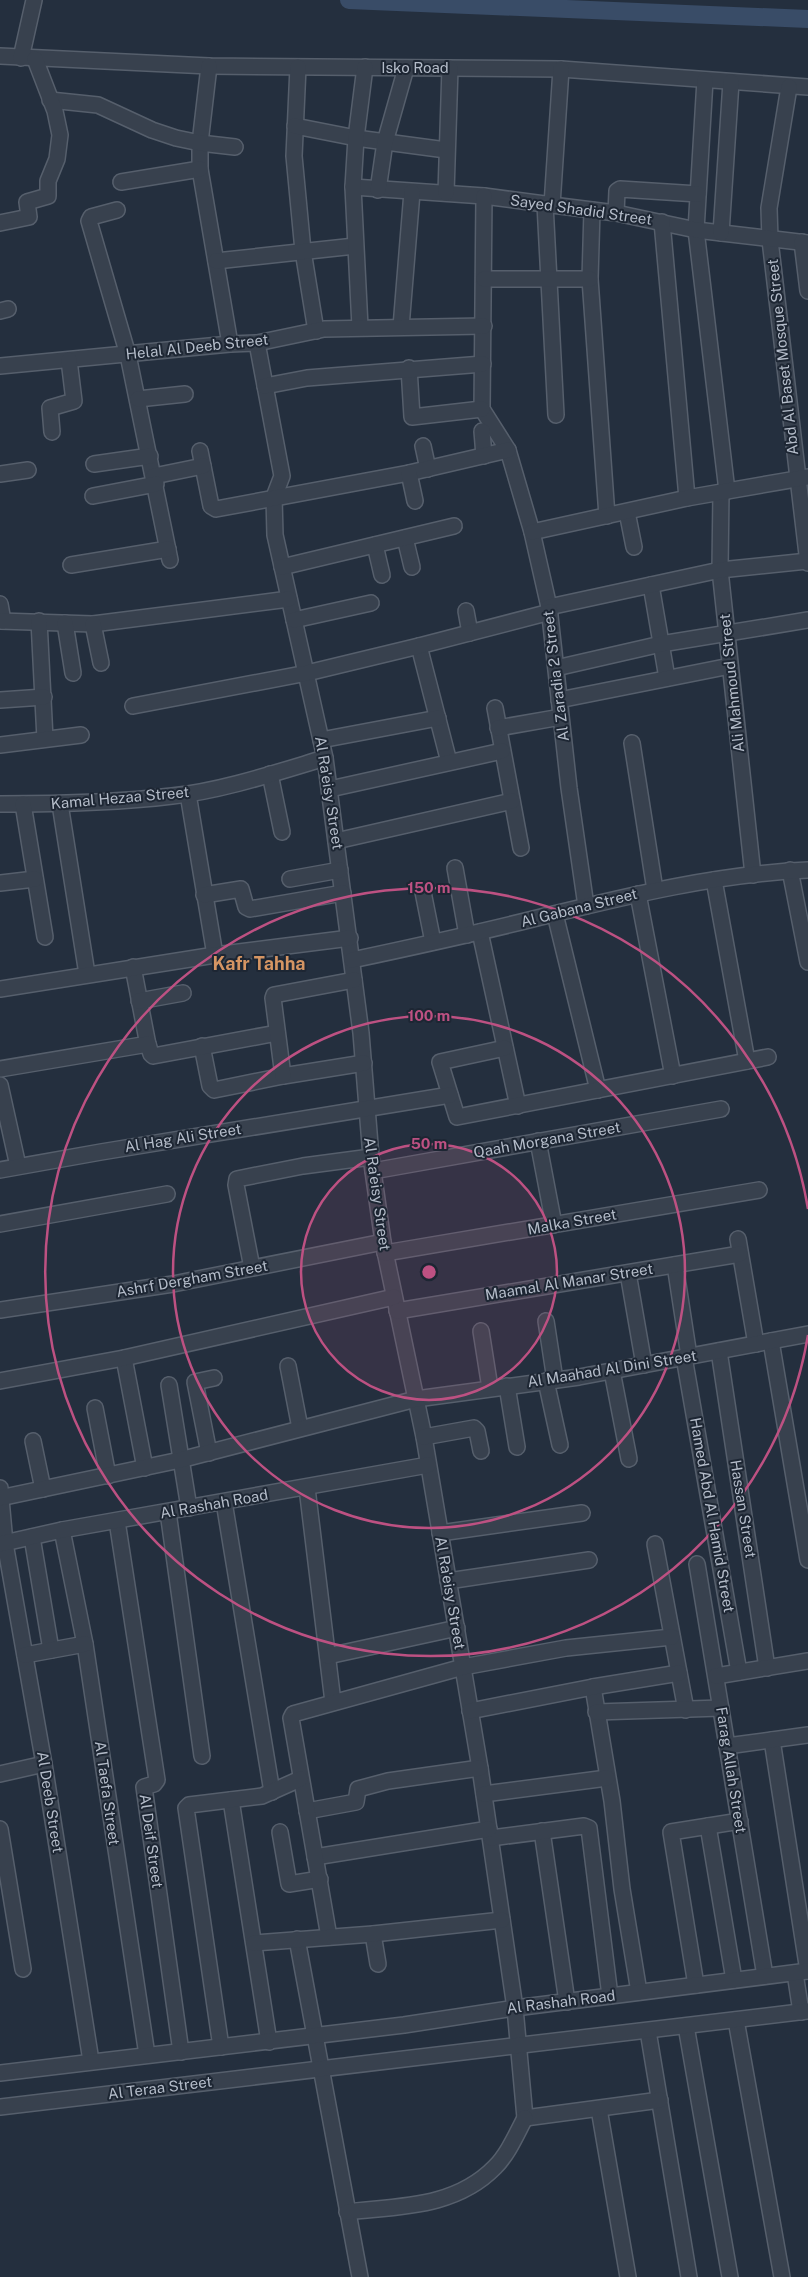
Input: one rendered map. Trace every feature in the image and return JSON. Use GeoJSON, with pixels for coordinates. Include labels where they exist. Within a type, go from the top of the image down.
{"type":"FeatureCollection","features":[{"type":"Feature","properties":{"kind":"street"},"geometry":{"type":"LineString","coordinates":[[0,223],[29,217],[28,202],[46,198],[49,195],[48,181],[57,159],[60,135],[56,117],[50,100],[28,58],[28,24],[34,0]]}},
{"type":"Feature","properties":{"kind":"street","name":"Isko Road"},"geometry":{"type":"LineString","coordinates":[[0,56],[208,66],[561,69],[808,87]]}},
{"type":"Feature","properties":{"kind":"street"},"geometry":{"type":"LineString","coordinates":[[208,66],[200,143],[200,169],[230,344]]}},
{"type":"Feature","properties":{"kind":"street"},"geometry":{"type":"LineString","coordinates":[[298,67],[294,156],[304,252],[316,331]]}},
{"type":"Feature","properties":{"kind":"street"},"geometry":{"type":"LineString","coordinates":[[360,327],[352,187],[365,67]]}},
{"type":"Feature","properties":{"kind":"street"},"geometry":{"type":"LineString","coordinates":[[378,190],[385,142],[406,68]]}},
{"type":"Feature","properties":{"kind":"street"},"geometry":{"type":"LineString","coordinates":[[446,193],[450,68]]}},
{"type":"Feature","properties":{"kind":"street"},"geometry":{"type":"LineString","coordinates":[[556,415],[548,279],[549,205],[561,69]]}},
{"type":"Feature","properties":{"kind":"street","name":"Ali Mahmoud Street"},"geometry":{"type":"LineString","coordinates":[[705,80],[696,230],[724,492],[720,570],[753,875]]}},
{"type":"Feature","properties":{"kind":"street"},"geometry":{"type":"LineString","coordinates":[[721,234],[731,82]]}},
{"type":"Feature","properties":{"kind":"street","name":"Abd Al Baset Mosque Street"},"geometry":{"type":"LineString","coordinates":[[789,87],[769,208],[770,240],[802,478],[808,562]]}},
{"type":"Feature","properties":{"kind":"street"},"geometry":{"type":"LineString","coordinates":[[50,100],[98,105],[152,130],[200,143],[235,147]]}},
{"type":"Feature","properties":{"kind":"street"},"geometry":{"type":"LineString","coordinates":[[295,126],[356,138],[446,150]]}},
{"type":"Feature","properties":{"kind":"street"},"geometry":{"type":"LineString","coordinates":[[121,182],[200,169]]}},
{"type":"Feature","properties":{"kind":"street","name":"Sayed Shadid Street"},"geometry":{"type":"LineString","coordinates":[[352,187],[484,196],[592,210],[721,234],[805,243]]}},
{"type":"Feature","properties":{"kind":"street"},"geometry":{"type":"LineString","coordinates":[[616,214],[617,191],[620,188],[698,194]]}},
{"type":"Feature","properties":{"kind":"street"},"geometry":{"type":"LineString","coordinates":[[401,327],[412,192]]}},
{"type":"Feature","properties":{"kind":"street"},"geometry":{"type":"LineString","coordinates":[[409,368],[412,418],[482,409],[484,196]]}},
{"type":"Feature","properties":{"kind":"street"},"geometry":{"type":"LineString","coordinates":[[70,565],[169,555],[128,354],[89,222],[90,217],[118,210]]}},
{"type":"Feature","properties":{"kind":"street"},"geometry":{"type":"LineString","coordinates":[[592,210],[590,279],[607,516]]}},
{"type":"Feature","properties":{"kind":"street"},"geometry":{"type":"LineString","coordinates":[[662,222],[687,498]]}},
{"type":"Feature","properties":{"kind":"street"},"geometry":{"type":"LineString","coordinates":[[805,243],[808,291]]}},
{"type":"Feature","properties":{"kind":"street"},"geometry":{"type":"LineString","coordinates":[[216,261],[355,246]]}},
{"type":"Feature","properties":{"kind":"street"},"geometry":{"type":"LineString","coordinates":[[484,279],[590,279]]}},
{"type":"Feature","properties":{"kind":"street","name":"Helal Al Deeb Street"},"geometry":{"type":"LineString","coordinates":[[0,366],[230,344],[257,344],[316,331],[360,327],[484,326]]}},
{"type":"Feature","properties":{"kind":"street","name":"Al Ra'eisy Street"},"geometry":{"type":"LineString","coordinates":[[257,344],[282,476],[274,497],[275,536],[307,673],[330,789],[350,938],[364,1063],[372,1164],[384,1247],[424,1437],[480,1768],[515,2008],[525,2118]]}},
{"type":"Feature","properties":{"kind":"street"},"geometry":{"type":"LineString","coordinates":[[52,432],[50,408],[74,401],[69,360]]}},
{"type":"Feature","properties":{"kind":"street"},"geometry":{"type":"LineString","coordinates":[[265,386],[307,378],[409,368],[483,364]]}},
{"type":"Feature","properties":{"kind":"street"},"geometry":{"type":"LineString","coordinates":[[138,400],[185,394]]}},
{"type":"Feature","properties":{"kind":"street","name":"Al Zaradia 2 Street"},"geometry":{"type":"LineString","coordinates":[[482,409],[508,450],[532,532],[549,610],[586,906]]}},
{"type":"Feature","properties":{"kind":"street"},"geometry":{"type":"LineString","coordinates":[[482,432],[484,456]]}},
{"type":"Feature","properties":{"kind":"street"},"geometry":{"type":"LineString","coordinates":[[424,446],[428,469]]}},
{"type":"Feature","properties":{"kind":"street"},"geometry":{"type":"LineString","coordinates":[[93,496],[155,480],[202,459],[211,506],[216,509],[409,474],[508,450]]}},
{"type":"Feature","properties":{"kind":"street"},"geometry":{"type":"LineString","coordinates":[[94,464],[150,456]]}},
{"type":"Feature","properties":{"kind":"street"},"geometry":{"type":"LineString","coordinates":[[0,474],[28,470]]}},
{"type":"Feature","properties":{"kind":"street"},"geometry":{"type":"LineString","coordinates":[[409,474],[415,501]]}},
{"type":"Feature","properties":{"kind":"street"},"geometry":{"type":"LineString","coordinates":[[532,532],[687,498],[802,478]]}},
{"type":"Feature","properties":{"kind":"street"},"geometry":{"type":"LineString","coordinates":[[627,512],[634,547]]}},
{"type":"Feature","properties":{"kind":"street"},"geometry":{"type":"LineString","coordinates":[[282,568],[454,526]]}},
{"type":"Feature","properties":{"kind":"street"},"geometry":{"type":"LineString","coordinates":[[405,538],[412,567]]}},
{"type":"Feature","properties":{"kind":"street"},"geometry":{"type":"LineString","coordinates":[[374,545],[382,575]]}},
{"type":"Feature","properties":{"kind":"street"},"geometry":{"type":"LineString","coordinates":[[133,706],[307,673],[470,633],[549,610],[720,570],[808,562]]}},
{"type":"Feature","properties":{"kind":"street"},"geometry":{"type":"LineString","coordinates":[[651,585],[667,678]]}},
{"type":"Feature","properties":{"kind":"street"},"geometry":{"type":"LineString","coordinates":[[0,604],[1,621],[93,624],[289,599]]}},
{"type":"Feature","properties":{"kind":"street"},"geometry":{"type":"LineString","coordinates":[[294,620],[371,602]]}},
{"type":"Feature","properties":{"kind":"street"},"geometry":{"type":"LineString","coordinates":[[466,611],[470,633]]}},
{"type":"Feature","properties":{"kind":"street"},"geometry":{"type":"LineString","coordinates":[[556,668],[661,644],[808,620]]}},
{"type":"Feature","properties":{"kind":"street"},"geometry":{"type":"LineString","coordinates":[[39,621],[45,739]]}},
{"type":"Feature","properties":{"kind":"street"},"geometry":{"type":"LineString","coordinates":[[65,624],[73,673]]}},
{"type":"Feature","properties":{"kind":"street"},"geometry":{"type":"LineString","coordinates":[[93,624],[101,663]]}},
{"type":"Feature","properties":{"kind":"street"},"geometry":{"type":"LineString","coordinates":[[419,646],[449,762]]}},
{"type":"Feature","properties":{"kind":"street"},"geometry":{"type":"LineString","coordinates":[[559,700],[730,666]]}},
{"type":"Feature","properties":{"kind":"street"},"geometry":{"type":"LineString","coordinates":[[0,700],[44,697]]}},
{"type":"Feature","properties":{"kind":"street"},"geometry":{"type":"LineString","coordinates":[[495,708],[522,848]]}},
{"type":"Feature","properties":{"kind":"street"},"geometry":{"type":"LineString","coordinates":[[498,728],[561,717]]}},
{"type":"Feature","properties":{"kind":"street"},"geometry":{"type":"LineString","coordinates":[[321,740],[438,718]]}},
{"type":"Feature","properties":{"kind":"street"},"geometry":{"type":"LineString","coordinates":[[0,745],[81,735]]}},
{"type":"Feature","properties":{"kind":"street"},"geometry":{"type":"LineString","coordinates":[[632,743],[655,890]]}},
{"type":"Feature","properties":{"kind":"street"},"geometry":{"type":"LineString","coordinates":[[330,789],[502,750]]}},
{"type":"Feature","properties":{"kind":"street","name":"Kamal Hezaa Street"},"geometry":{"type":"LineString","coordinates":[[0,804],[60,804],[188,794],[325,758]]}},
{"type":"Feature","properties":{"kind":"street"},"geometry":{"type":"LineString","coordinates":[[270,774],[282,832]]}},
{"type":"Feature","properties":{"kind":"street"},"geometry":{"type":"LineString","coordinates":[[188,794],[215,955]]}},
{"type":"Feature","properties":{"kind":"street"},"geometry":{"type":"LineString","coordinates":[[336,841],[512,801]]}},
{"type":"Feature","properties":{"kind":"street"},"geometry":{"type":"LineString","coordinates":[[23,804],[45,937]]}},
{"type":"Feature","properties":{"kind":"street"},"geometry":{"type":"LineString","coordinates":[[60,804],[87,974]]}},
{"type":"Feature","properties":{"kind":"street"},"geometry":{"type":"LineString","coordinates":[[455,868],[505,1048],[518,1106]]}},
{"type":"Feature","properties":{"kind":"street"},"geometry":{"type":"LineString","coordinates":[[290,879],[340,870]]}},
{"type":"Feature","properties":{"kind":"street"},"geometry":{"type":"LineString","coordinates":[[790,870],[808,962]]}},
{"type":"Feature","properties":{"kind":"street","name":"Al Gabana Street"},"geometry":{"type":"LineString","coordinates":[[352,960],[473,934],[655,890],[790,870],[808,870]]}},
{"type":"Feature","properties":{"kind":"street"},"geometry":{"type":"LineString","coordinates":[[0,883],[35,879]]}},
{"type":"Feature","properties":{"kind":"street"},"geometry":{"type":"LineString","coordinates":[[714,880],[747,1061]]}},
{"type":"Feature","properties":{"kind":"street"},"geometry":{"type":"LineString","coordinates":[[204,895],[241,889],[247,908],[250,909],[343,893]]}},
{"type":"Feature","properties":{"kind":"street"},"geometry":{"type":"LineString","coordinates":[[423,892],[433,942]]}},
{"type":"Feature","properties":{"kind":"street"},"geometry":{"type":"LineString","coordinates":[[638,894],[673,1076]]}},
{"type":"Feature","properties":{"kind":"street"},"geometry":{"type":"LineString","coordinates":[[556,914],[598,1090]]}},
{"type":"Feature","properties":{"kind":"street"},"geometry":{"type":"LineString","coordinates":[[0,989],[132,967],[350,938]]}},
{"type":"Feature","properties":{"kind":"street"},"geometry":{"type":"LineString","coordinates":[[132,967],[148,1045],[151,1054],[154,1056],[277,1033]]}},
{"type":"Feature","properties":{"kind":"street"},"geometry":{"type":"LineString","coordinates":[[283,1076],[274,1000],[276,994],[354,980]]}},
{"type":"Feature","properties":{"kind":"street"},"geometry":{"type":"LineString","coordinates":[[139,1001],[182,993]]}},
{"type":"Feature","properties":{"kind":"street"},"geometry":{"type":"LineString","coordinates":[[0,1069],[148,1045]]}},
{"type":"Feature","properties":{"kind":"street"},"geometry":{"type":"LineString","coordinates":[[202,1046],[210,1086],[214,1090],[283,1076],[364,1063]]}},
{"type":"Feature","properties":{"kind":"street"},"geometry":{"type":"LineString","coordinates":[[505,1048],[440,1062],[456,1116],[460,1118],[768,1057]]}},
{"type":"Feature","properties":{"kind":"street"},"geometry":{"type":"LineString","coordinates":[[0,1085],[18,1166]]}},
{"type":"Feature","properties":{"kind":"street","name":"Al Hag Ali Street"},"geometry":{"type":"LineString","coordinates":[[0,1170],[450,1095]]}},
{"type":"Feature","properties":{"kind":"street","name":"Qaah Morgana Street"},"geometry":{"type":"LineString","coordinates":[[252,1268],[236,1185],[239,1178],[303,1166],[372,1164],[538,1141],[721,1109]]}},
{"type":"Feature","properties":{"kind":"street"},"geometry":{"type":"LineString","coordinates":[[538,1141],[554,1225]]}},
{"type":"Feature","properties":{"kind":"street","name":"Malka Street"},"geometry":{"type":"LineString","coordinates":[[384,1247],[554,1225],[759,1190]]}},
{"type":"Feature","properties":{"kind":"street"},"geometry":{"type":"LineString","coordinates":[[0,1224],[167,1194]]}},
{"type":"Feature","properties":{"kind":"street"},"geometry":{"type":"LineString","coordinates":[[738,1239],[740,1254],[764,1343],[808,1560]]}},
{"type":"Feature","properties":{"kind":"street","name":"Ashrf Dergham Street"},"geometry":{"type":"LineString","coordinates":[[0,1310],[102,1296],[252,1268],[384,1247]]}},
{"type":"Feature","properties":{"kind":"street","name":"Maamal Al Manar Street"},"geometry":{"type":"LineString","coordinates":[[0,1381],[124,1358],[255,1327],[396,1304],[628,1273],[740,1254]]}},
{"type":"Feature","properties":{"kind":"street","name":"Hamed Abd Al Hamid Street"},"geometry":{"type":"LineString","coordinates":[[675,1265],[686,1357],[739,1672]]}},
{"type":"Feature","properties":{"kind":"street"},"geometry":{"type":"LineString","coordinates":[[628,1273],[644,1365]]}},
{"type":"Feature","properties":{"kind":"street"},"geometry":{"type":"LineString","coordinates":[[546,1321],[550,1380],[560,1446]]}},
{"type":"Feature","properties":{"kind":"street"},"geometry":{"type":"LineString","coordinates":[[481,1330],[490,1388]]}},
{"type":"Feature","properties":{"kind":"street","name":"Al Maahad Al Dini Street"},"geometry":{"type":"LineString","coordinates":[[416,1399],[612,1371],[808,1334]]}},
{"type":"Feature","properties":{"kind":"street","name":"Hassan Street"},"geometry":{"type":"LineString","coordinates":[[719,1351],[767,1668]]}},
{"type":"Feature","properties":{"kind":"street"},"geometry":{"type":"LineString","coordinates":[[124,1358],[145,1468]]}},
{"type":"Feature","properties":{"kind":"street"},"geometry":{"type":"LineString","coordinates":[[288,1366],[300,1428]]}},
{"type":"Feature","properties":{"kind":"street"},"geometry":{"type":"LineString","coordinates":[[612,1371],[629,1459]]}},
{"type":"Feature","properties":{"kind":"street"},"geometry":{"type":"LineString","coordinates":[[209,1453],[195,1382],[214,1378]]}},
{"type":"Feature","properties":{"kind":"street"},"geometry":{"type":"LineString","coordinates":[[169,1384],[188,1508]]}},
{"type":"Feature","properties":{"kind":"street"},"geometry":{"type":"LineString","coordinates":[[507,1386],[517,1447]]}},
{"type":"Feature","properties":{"kind":"street"},"geometry":{"type":"LineString","coordinates":[[0,1495],[42,1490],[180,1460],[416,1399]]}},
{"type":"Feature","properties":{"kind":"street"},"geometry":{"type":"LineString","coordinates":[[95,1408],[108,1476]]}},
{"type":"Feature","properties":{"kind":"street"},"geometry":{"type":"LineString","coordinates":[[424,1437],[474,1428],[477,1431],[481,1451]]}},
{"type":"Feature","properties":{"kind":"street"},"geometry":{"type":"LineString","coordinates":[[33,1441],[42,1490]]}},
{"type":"Feature","properties":{"kind":"street","name":"Al Rashah Road"},"geometry":{"type":"LineString","coordinates":[[3,1543],[62,1530],[428,1466]]}},
{"type":"Feature","properties":{"kind":"street"},"geometry":{"type":"LineString","coordinates":[[307,1488],[333,1702]]}},
{"type":"Feature","properties":{"kind":"street","name":"Al Deeb Street"},"geometry":{"type":"LineString","coordinates":[[0,1495],[3,1543],[44,1764],[91,2061]]}},
{"type":"Feature","properties":{"kind":"street"},"geometry":{"type":"LineString","coordinates":[[224,1502],[272,1792]]}},
{"type":"Feature","properties":{"kind":"street"},"geometry":{"type":"LineString","coordinates":[[168,1512],[202,1756]]}},
{"type":"Feature","properties":{"kind":"street"},"geometry":{"type":"LineString","coordinates":[[440,1533],[582,1513]]}},
{"type":"Feature","properties":{"kind":"street","name":"Al Deif Street"},"geometry":{"type":"LineString","coordinates":[[117,1521],[157,1780],[154,1784],[144,1787],[181,2052]]}},
{"type":"Feature","properties":{"kind":"street","name":"Al Taefa Street"},"geometry":{"type":"LineString","coordinates":[[62,1530],[84,1644],[147,2055]]}},
{"type":"Feature","properties":{"kind":"street"},"geometry":{"type":"LineString","coordinates":[[32,1537],[51,1650]]}},
{"type":"Feature","properties":{"kind":"street"},"geometry":{"type":"LineString","coordinates":[[655,1544],[686,1710]]}},
{"type":"Feature","properties":{"kind":"street"},"geometry":{"type":"LineString","coordinates":[[448,1582],[589,1560]]}},
{"type":"Feature","properties":{"kind":"street","name":"Farag Allah Street"},"geometry":{"type":"LineString","coordinates":[[697,1564],[765,1976]]}},
{"type":"Feature","properties":{"kind":"street"},"geometry":{"type":"LineString","coordinates":[[328,1656],[456,1628]]}},
{"type":"Feature","properties":{"kind":"street"},"geometry":{"type":"LineString","coordinates":[[330,1936],[300,1779],[291,1716],[333,1702],[463,1667],[566,1648],[672,1637]]}},
{"type":"Feature","properties":{"kind":"street"},"geometry":{"type":"LineString","coordinates":[[25,1655],[84,1644]]}},
{"type":"Feature","properties":{"kind":"street"},"geometry":{"type":"LineString","coordinates":[[716,1676],[808,1661]]}},
{"type":"Feature","properties":{"kind":"street"},"geometry":{"type":"LineString","coordinates":[[470,1711],[593,1687],[679,1673]]}},
{"type":"Feature","properties":{"kind":"street"},"geometry":{"type":"LineString","coordinates":[[593,1687],[612,1801],[622,1889],[639,1992]]}},
{"type":"Feature","properties":{"kind":"street"},"geometry":{"type":"LineString","coordinates":[[596,1712],[721,1708]]}},
{"type":"Feature","properties":{"kind":"street"},"geometry":{"type":"LineString","coordinates":[[727,1746],[808,1735]]}},
{"type":"Feature","properties":{"kind":"street"},"geometry":{"type":"LineString","coordinates":[[319,2067],[648,2031],[804,2011],[804,1971],[772,1740]]}},
{"type":"Feature","properties":{"kind":"street"},"geometry":{"type":"LineString","coordinates":[[0,1774],[44,1764]]}},
{"type":"Feature","properties":{"kind":"street"},"geometry":{"type":"LineString","coordinates":[[307,1812],[356,1802],[358,1788],[395,1780],[480,1768]]}},
{"type":"Feature","properties":{"kind":"street"},"geometry":{"type":"LineString","coordinates":[[484,1794],[607,1778]]}},
{"type":"Feature","properties":{"kind":"street"},"geometry":{"type":"LineString","coordinates":[[221,2047],[186,1808],[189,1805],[262,1796],[300,1779]]}},
{"type":"Feature","properties":{"kind":"street"},"geometry":{"type":"LineString","coordinates":[[231,1800],[269,2042]]}},
{"type":"Feature","properties":{"kind":"street"},"geometry":{"type":"LineString","coordinates":[[696,1985],[671,1834],[673,1831],[740,1821]]}},
{"type":"Feature","properties":{"kind":"street"},"geometry":{"type":"LineString","coordinates":[[315,1856],[490,1834],[584,1826],[590,1830],[610,1996]]}},
{"type":"Feature","properties":{"kind":"street"},"geometry":{"type":"LineString","coordinates":[[708,1826],[734,1980]]}},
{"type":"Feature","properties":{"kind":"street"},"geometry":{"type":"LineString","coordinates":[[0,1829],[23,1969]]}},
{"type":"Feature","properties":{"kind":"street"},"geometry":{"type":"LineString","coordinates":[[542,1831],[567,2002]]}},
{"type":"Feature","properties":{"kind":"street"},"geometry":{"type":"LineString","coordinates":[[280,1832],[289,1884],[320,1879]]}},
{"type":"Feature","properties":{"kind":"street"},"geometry":{"type":"LineString","coordinates":[[254,1943],[373,1934],[502,1920]]}},
{"type":"Feature","properties":{"kind":"street"},"geometry":{"type":"LineString","coordinates":[[373,1934],[378,1964]]}},
{"type":"Feature","properties":{"kind":"street"},"geometry":{"type":"LineString","coordinates":[[296,1939],[360,2277]]}},
{"type":"Feature","properties":{"kind":"street","name":"Al Rashah Road"},"geometry":{"type":"LineString","coordinates":[[0,2073],[91,2061],[269,2042],[314,2041],[515,2008],[804,1971]]}},
{"type":"Feature","properties":{"kind":"street"},"geometry":{"type":"LineString","coordinates":[[736,2020],[782,2277]]}},
{"type":"Feature","properties":{"kind":"street"},"geometry":{"type":"LineString","coordinates":[[686,2026],[730,2277]]}},
{"type":"Feature","properties":{"kind":"street"},"geometry":{"type":"LineString","coordinates":[[648,2031],[689,2277]]}},
{"type":"Feature","properties":{"kind":"street","name":"Al Teraa Street"},"geometry":{"type":"LineString","coordinates":[[0,2107],[319,2067]]}},
{"type":"Feature","properties":{"kind":"street"},"geometry":{"type":"LineString","coordinates":[[347,2212],[427,2203],[453,2196],[476,2184],[496,2166],[511,2145],[525,2118],[660,2100]]}},
{"type":"Feature","properties":{"kind":"street"},"geometry":{"type":"LineString","coordinates":[[599,2109],[628,2277]]}},
{"type":"Feature","properties":{"kind":"waterway"},"geometry":{"type":"LineString","coordinates":[[349,0],[808,19]]}},
{"type":"Feature","properties":{"kind":"district","name":"Kafr Tahha"},"geometry":{"type":"Point","coordinates":[259,964]}}]}
